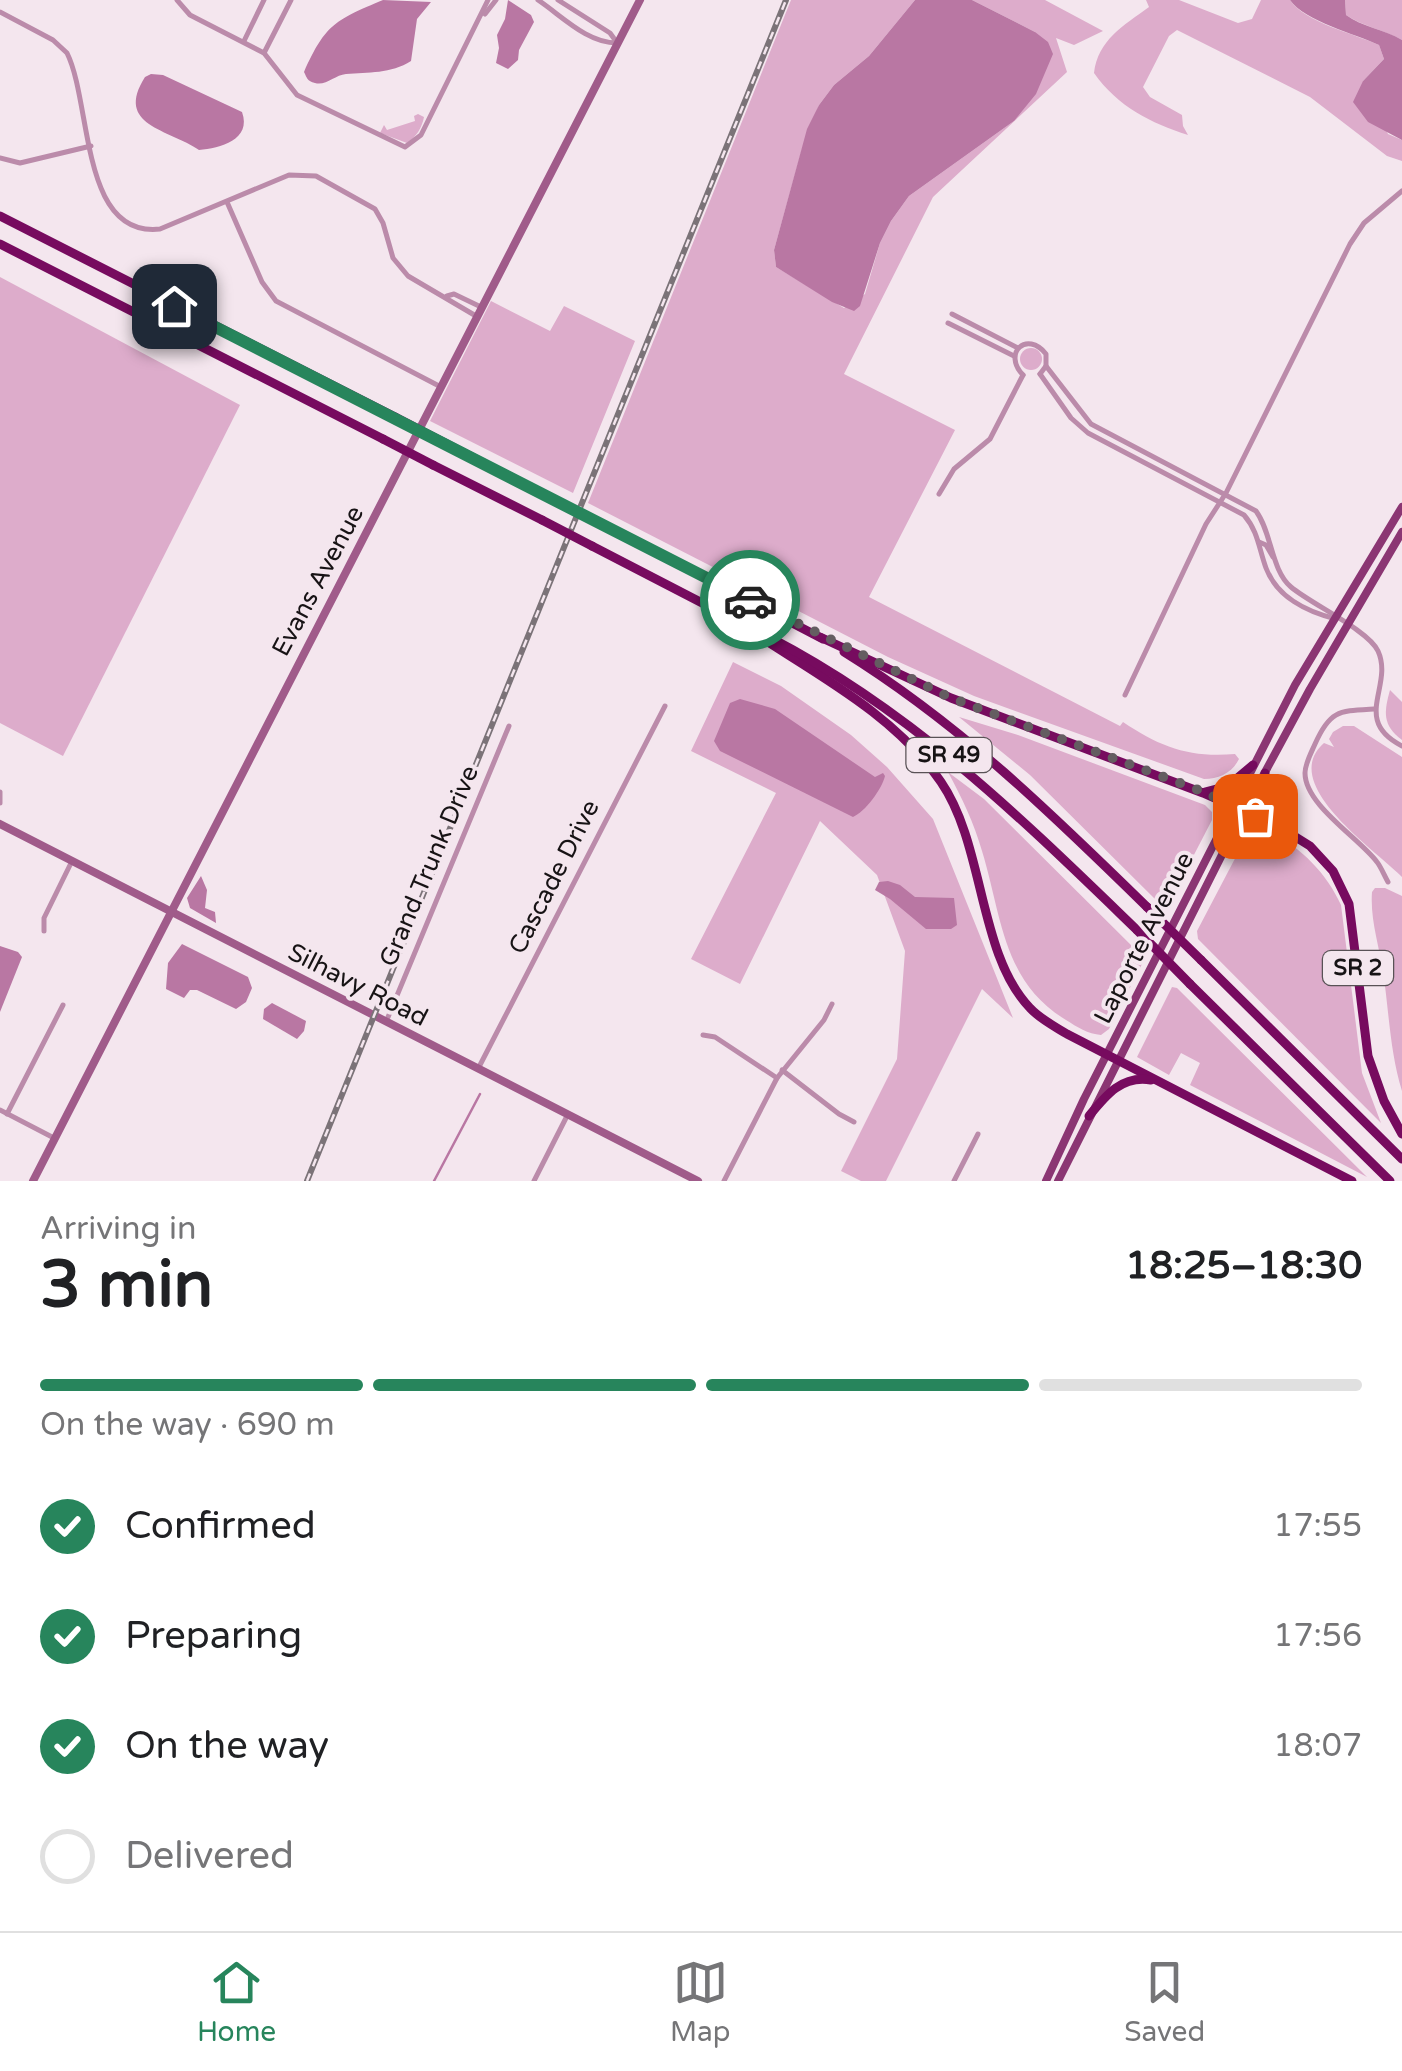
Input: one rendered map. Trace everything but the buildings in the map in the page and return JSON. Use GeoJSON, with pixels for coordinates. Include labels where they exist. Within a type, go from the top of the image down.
{"type":"FeatureCollection","features":[{"type":"Feature","properties":{"kind":"highway","name":"SR 49"},"geometry":{"type":"LineString","coordinates":[[0,216],[820,637],[912,696],[1014,778],[1402,1159]]}},
{"type":"Feature","properties":{"kind":"highway","name":"SR 49"},"geometry":{"type":"LineString","coordinates":[[0,244],[733,619],[824,668],[919,732],[993,792],[1390,1181]]}},
{"type":"Feature","properties":{"kind":"highway"},"geometry":{"type":"LineString","coordinates":[[733,619],[873,713],[925,760],[955,806],[996,940],[1017,991],[1044,1020],[1352,1181]]}},
{"type":"Feature","properties":{"kind":"highway"},"geometry":{"type":"LineString","coordinates":[[820,637],[965,704],[1204,792],[1278,826]]}},
{"type":"Feature","properties":{"kind":"highway"},"geometry":{"type":"LineString","coordinates":[[1204,792],[1228,786],[1254,765]]}},
{"type":"Feature","properties":{"kind":"highway"},"geometry":{"type":"LineString","coordinates":[[1265,773],[1264,805],[1278,826]]}},
{"type":"Feature","properties":{"kind":"highway","name":"SR 2"},"geometry":{"type":"LineString","coordinates":[[1278,826],[1323,858],[1342,887],[1353,924],[1368,1056],[1384,1101],[1402,1134]]}},
{"type":"Feature","properties":{"kind":"highway"},"geometry":{"type":"LineString","coordinates":[[1089,1116],[1123,1082],[1145,1078],[1161,1082]]}},
{"type":"Feature","properties":{"kind":"main road","name":"Laporte Avenue"},"geometry":{"type":"LineString","coordinates":[[1046,1181],[1295,685],[1402,507]]}},
{"type":"Feature","properties":{"kind":"main road","name":"Laporte Avenue"},"geometry":{"type":"LineString","coordinates":[[1058,1181],[1244,811],[1402,532]]}},
{"type":"Feature","properties":{"kind":"street"},"geometry":{"type":"LineString","coordinates":[[176,0],[190,14],[264,53],[298,95],[405,147],[421,135],[488,0]]}},
{"type":"Feature","properties":{"kind":"street"},"geometry":{"type":"LineString","coordinates":[[244,41],[264,0]]}},
{"type":"Feature","properties":{"kind":"street"},"geometry":{"type":"LineString","coordinates":[[264,53],[291,0]]}},
{"type":"Feature","properties":{"kind":"street"},"geometry":{"type":"LineString","coordinates":[[479,20],[496,0]]}},
{"type":"Feature","properties":{"kind":"street"},"geometry":{"type":"LineString","coordinates":[[538,0],[578,29],[604,43],[618,44]]}},
{"type":"Feature","properties":{"kind":"street"},"geometry":{"type":"LineString","coordinates":[[558,0],[610,32],[618,44]]}},
{"type":"Feature","properties":{"kind":"street","name":"Evans Avenue"},"geometry":{"type":"LineString","coordinates":[[33,1181],[640,0]]}},
{"type":"Feature","properties":{"kind":"street"},"geometry":{"type":"LineString","coordinates":[[0,12],[53,40],[67,53],[106,202],[117,217],[132,225],[160,230],[289,176],[322,178],[369,204],[383,222],[397,266],[447,296],[454,294],[481,307]]}},
{"type":"Feature","properties":{"kind":"street"},"geometry":{"type":"LineString","coordinates":[[0,158],[20,163],[91,146]]}},
{"type":"Feature","properties":{"kind":"street"},"geometry":{"type":"LineString","coordinates":[[1125,695],[1206,524],[1226,494],[1350,244],[1364,223],[1402,191]]}},
{"type":"Feature","properties":{"kind":"street"},"geometry":{"type":"LineString","coordinates":[[227,202],[262,282],[276,301],[441,387]]}},
{"type":"Feature","properties":{"kind":"street"},"geometry":{"type":"LineString","coordinates":[[447,296],[450,304],[476,316]]}},
{"type":"Feature","properties":{"kind":"street"},"geometry":{"type":"LineString","coordinates":[[952,314],[1018,348]]}},
{"type":"Feature","properties":{"kind":"street"},"geometry":{"type":"LineString","coordinates":[[948,323],[1014,356]]}},
{"type":"Feature","properties":{"kind":"street"},"geometry":{"type":"LineString","coordinates":[[1038,344],[1046,354],[1046,366],[1040,374],[1023,375],[1015,366],[1014,356],[1018,348],[1038,344]]}},
{"type":"Feature","properties":{"kind":"street"},"geometry":{"type":"LineString","coordinates":[[1046,366],[1091,424],[1244,503],[1262,520],[1283,578],[1290,586],[1368,638],[1378,652],[1380,670],[1374,709],[1381,730],[1402,746]]}},
{"type":"Feature","properties":{"kind":"street"},"geometry":{"type":"LineString","coordinates":[[1040,374],[1071,418],[1088,434],[1244,515],[1259,542],[1266,568],[1282,591],[1319,615],[1336,618]]}},
{"type":"Feature","properties":{"kind":"street"},"geometry":{"type":"LineString","coordinates":[[939,494],[954,469],[990,439],[1023,375]]}},
{"type":"Feature","properties":{"kind":"street"},"geometry":{"type":"LineString","coordinates":[[1259,542],[1266,545],[1278,563]]}},
{"type":"Feature","properties":{"kind":"street","name":"Cascade Drive"},"geometry":{"type":"LineString","coordinates":[[479,1068],[665,706]]}},
{"type":"Feature","properties":{"kind":"street"},"geometry":{"type":"LineString","coordinates":[[1374,709],[1330,716],[1304,774],[1321,806],[1378,863],[1388,882]]}},
{"type":"Feature","properties":{"kind":"street","name":"Grand Trunk Drive"},"geometry":{"type":"LineString","coordinates":[[386,1022],[509,726]]}},
{"type":"Feature","properties":{"kind":"street"},"geometry":{"type":"LineString","coordinates":[[0,792],[0,803]]}},
{"type":"Feature","properties":{"kind":"street","name":"Silhavy Road"},"geometry":{"type":"LineString","coordinates":[[0,824],[698,1181]]}},
{"type":"Feature","properties":{"kind":"street"},"geometry":{"type":"LineString","coordinates":[[44,931],[44,918],[72,861]]}},
{"type":"Feature","properties":{"kind":"street"},"geometry":{"type":"LineString","coordinates":[[724,1181],[777,1078],[824,1020],[832,1004]]}},
{"type":"Feature","properties":{"kind":"street"},"geometry":{"type":"LineString","coordinates":[[54,1138],[4,1112],[63,1005]]}},
{"type":"Feature","properties":{"kind":"street"},"geometry":{"type":"LineString","coordinates":[[704,1036],[714,1037],[777,1078]]}},
{"type":"Feature","properties":{"kind":"street"},"geometry":{"type":"LineString","coordinates":[[782,1070],[854,1122]]}},
{"type":"Feature","properties":{"kind":"street"},"geometry":{"type":"LineString","coordinates":[[534,1181],[568,1114]]}},
{"type":"Feature","properties":{"kind":"street"},"geometry":{"type":"LineString","coordinates":[[954,1181],[978,1134]]}},
{"type":"Feature","properties":{"kind":"shaded area"},"geometry":{"type":"Polygon","coordinates":[[[383,0],[431,2],[417,19],[411,61],[387,70],[342,75],[323,83],[309,80],[304,72],[326,33],[343,19],[383,0]]]}},
{"type":"Feature","properties":{"kind":"shaded area"},"geometry":{"type":"Polygon","coordinates":[[[508,0],[531,15],[534,22],[518,60],[508,69],[496,63],[497,35],[508,0]]]}},
{"type":"Feature","properties":{"kind":"shaded area"},"geometry":{"type":"Polygon","coordinates":[[[791,0],[915,0],[869,56],[834,85],[819,105],[802,149],[774,250],[776,267],[844,308],[865,294],[880,243],[909,196],[1014,121],[1035,32],[972,0],[1045,0],[1103,31],[1074,45],[1056,38],[1067,72],[933,197],[844,374],[955,430],[869,597],[1120,726],[1123,722],[1163,744],[1190,752],[1235,754],[1239,759],[1224,774],[1204,779],[974,696],[888,657],[588,503],[791,0]]]}},
{"type":"Feature","properties":{"kind":"shaded area"},"geometry":{"type":"Polygon","coordinates":[[[915,0],[972,0],[1035,32],[1048,42],[1053,54],[1036,94],[1014,121],[909,196],[880,243],[860,306],[854,311],[776,267],[774,250],[807,129],[819,105],[834,85],[869,56],[915,0]]]}},
{"type":"Feature","properties":{"kind":"shaded area"},"geometry":{"type":"Polygon","coordinates":[[[1146,0],[1179,0],[1238,23],[1252,19],[1261,0],[1290,0],[1306,15],[1379,45],[1384,59],[1363,81],[1388,134],[1402,140],[1402,161],[1387,156],[1310,97],[1177,30],[1169,36],[1143,87],[1150,97],[1182,115],[1188,135],[1136,112],[1094,73],[1106,43],[1149,7],[1146,0]]]}},
{"type":"Feature","properties":{"kind":"shaded area"},"geometry":{"type":"Polygon","coordinates":[[[1290,0],[1345,0],[1346,15],[1402,40],[1402,140],[1368,122],[1353,102],[1363,81],[1384,59],[1379,45],[1318,21],[1290,0]]]}},
{"type":"Feature","properties":{"kind":"shaded area"},"geometry":{"type":"Polygon","coordinates":[[[1345,0],[1402,0],[1402,40],[1346,15],[1345,0]]]}},
{"type":"Feature","properties":{"kind":"shaded area"},"geometry":{"type":"Polygon","coordinates":[[[163,75],[242,112],[244,122],[238,136],[199,150],[149,124],[136,106],[137,93],[145,77],[163,75]]]}},
{"type":"Feature","properties":{"kind":"shaded area"},"geometry":{"type":"Polygon","coordinates":[[[418,114],[424,117],[422,125],[407,143],[380,133],[384,125],[387,130],[415,121],[418,114]]]}},
{"type":"Feature","properties":{"kind":"shaded area"},"geometry":{"type":"Polygon","coordinates":[[[0,277],[240,405],[63,756],[0,723],[0,277]]]}},
{"type":"Feature","properties":{"kind":"shaded area"},"geometry":{"type":"Polygon","coordinates":[[[491,301],[550,331],[564,306],[635,341],[573,493],[430,421],[491,301]]]}},
{"type":"Feature","properties":{"kind":"shaded area"},"geometry":{"type":"Polygon","coordinates":[[[1031,348],[1039,351],[1039,367],[1031,370],[1023,367],[1020,359],[1023,351],[1031,348]]]}},
{"type":"Feature","properties":{"kind":"shaded area"},"geometry":{"type":"Polygon","coordinates":[[[733,662],[781,686],[851,735],[887,767],[933,819],[1013,1018],[982,989],[886,1181],[861,1181],[841,1171],[897,1059],[905,951],[877,875],[820,821],[740,984],[691,959],[776,793],[691,751],[733,662]]]}},
{"type":"Feature","properties":{"kind":"shaded area"},"geometry":{"type":"Polygon","coordinates":[[[1390,690],[1402,702],[1402,740],[1386,718],[1390,690]]]}},
{"type":"Feature","properties":{"kind":"shaded area"},"geometry":{"type":"Polygon","coordinates":[[[740,699],[775,709],[875,777],[883,773],[883,781],[872,800],[853,817],[720,751],[714,741],[730,703],[740,699]]]}},
{"type":"Feature","properties":{"kind":"shaded area"},"geometry":{"type":"Polygon","coordinates":[[[959,717],[1205,805],[1212,812],[1212,820],[1169,903],[1155,899],[1030,775],[959,717]]]}},
{"type":"Feature","properties":{"kind":"shaded area"},"geometry":{"type":"Polygon","coordinates":[[[1343,726],[1354,726],[1402,757],[1402,877],[1336,815],[1313,777],[1313,759],[1324,743],[1334,747],[1329,739],[1343,726]]]}},
{"type":"Feature","properties":{"kind":"shaded area"},"geometry":{"type":"Polygon","coordinates":[[[948,772],[984,799],[1140,954],[1142,964],[1109,1029],[1101,1035],[1078,1028],[1045,1004],[1017,967],[1000,923],[975,830],[948,772]]]}},
{"type":"Feature","properties":{"kind":"shaded area"},"geometry":{"type":"Polygon","coordinates":[[[1255,826],[1306,857],[1326,879],[1341,905],[1362,1073],[1381,1123],[1198,939],[1197,931],[1255,826]]]}},
{"type":"Feature","properties":{"kind":"shaded area"},"geometry":{"type":"Polygon","coordinates":[[[201,876],[207,890],[205,908],[215,912],[216,923],[190,908],[187,898],[201,876]]]}},
{"type":"Feature","properties":{"kind":"shaded area"},"geometry":{"type":"Polygon","coordinates":[[[888,881],[915,897],[954,898],[957,925],[951,929],[926,929],[875,890],[879,882],[888,881]]]}},
{"type":"Feature","properties":{"kind":"shaded area"},"geometry":{"type":"Polygon","coordinates":[[[1375,888],[1402,896],[1402,1091],[1374,922],[1375,888]]]}},
{"type":"Feature","properties":{"kind":"shaded area"},"geometry":{"type":"Polygon","coordinates":[[[182,944],[248,977],[252,988],[246,1002],[236,1009],[197,990],[190,990],[184,998],[166,989],[168,963],[182,944]]]}},
{"type":"Feature","properties":{"kind":"shaded area"},"geometry":{"type":"Polygon","coordinates":[[[0,946],[22,957],[0,1012],[0,946]]]}},
{"type":"Feature","properties":{"kind":"shaded area"},"geometry":{"type":"Polygon","coordinates":[[[1172,987],[1367,1177],[1190,1085],[1200,1063],[1181,1053],[1169,1075],[1137,1057],[1172,987]]]}},
{"type":"Feature","properties":{"kind":"shaded area"},"geometry":{"type":"Polygon","coordinates":[[[272,1003],[306,1021],[297,1039],[263,1019],[264,1009],[272,1003]]]}},
{"type":"Feature","properties":{"kind":"waterway"},"geometry":{"type":"LineString","coordinates":[[434,1181],[480,1094]]}},
{"type":"Feature","properties":{"kind":"railway"},"geometry":{"type":"LineString","coordinates":[[307,1181],[786,0]]}},
{"type":"Feature","properties":{"kind":"way so far"},"geometry":{"type":"LineString","coordinates":[[750,600],[918,684],[994,716],[1204,792],[1255,816]]}},
{"type":"Feature","properties":{"kind":"route"},"geometry":{"type":"LineString","coordinates":[[174,306],[750,600]]}}]}
